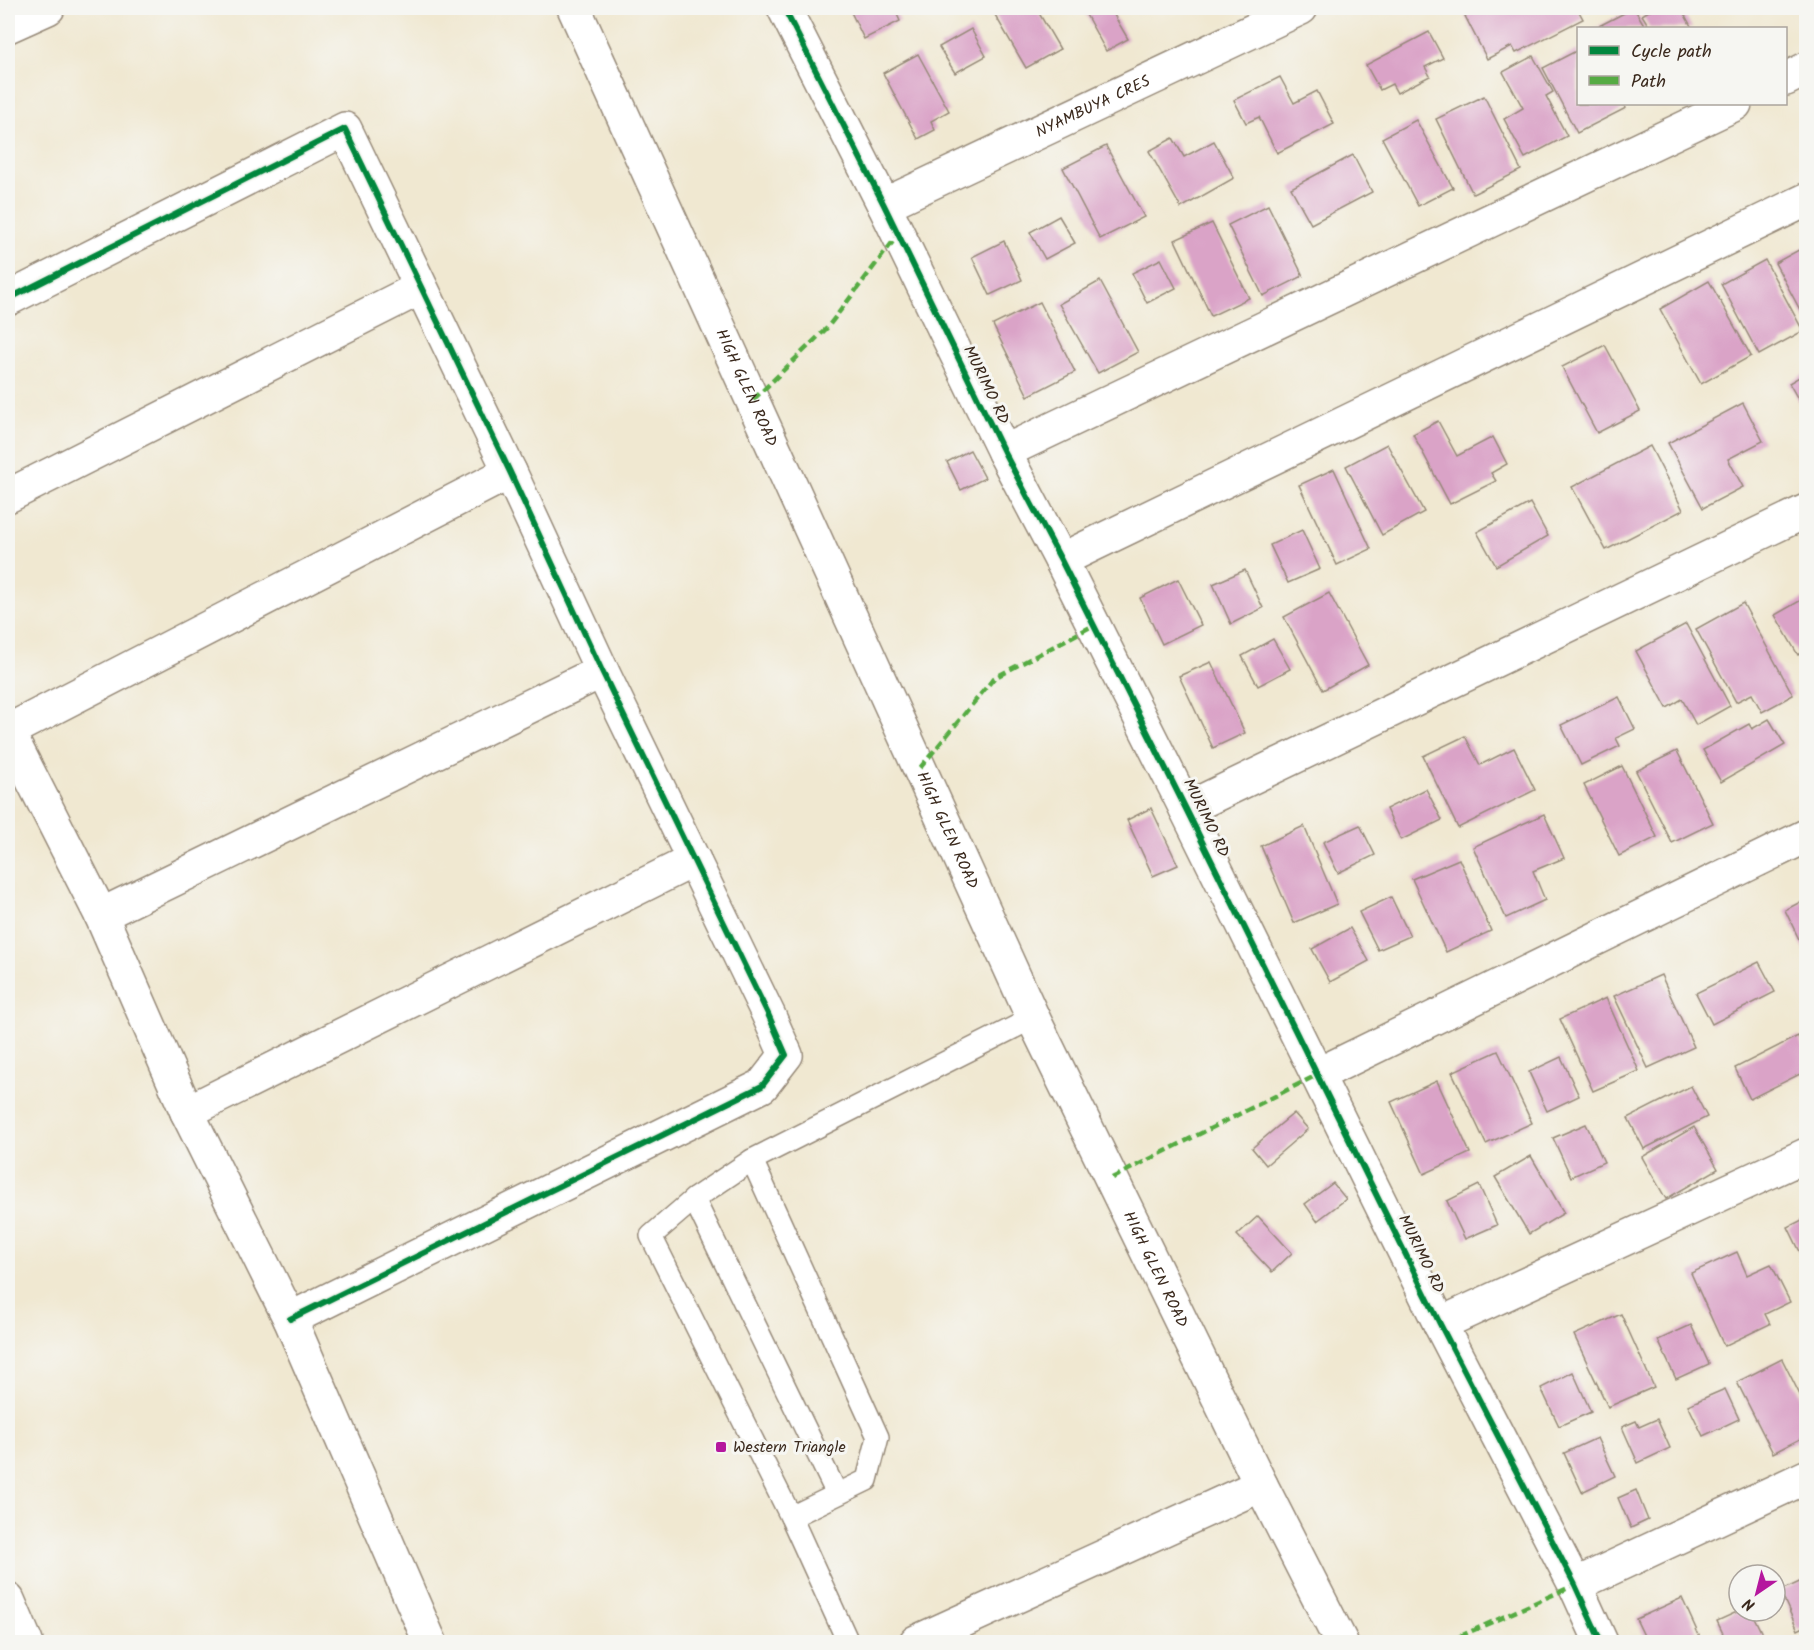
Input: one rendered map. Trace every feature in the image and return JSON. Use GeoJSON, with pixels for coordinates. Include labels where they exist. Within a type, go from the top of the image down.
{"type":"FeatureCollection","features":[{"type":"Feature","properties":{"kind":"street"},"geometry":{"type":"LineString","coordinates":[[8,26],[48,8]]}},
{"type":"Feature","properties":{"kind":"street","name":"HIGH GLEN ROAD"},"geometry":{"type":"LineString","coordinates":[[574,8],[1034,1018],[1261,1485],[1341,1642]]}},
{"type":"Feature","properties":{"kind":"street","name":"MURIMO RD"},"geometry":{"type":"LineString","coordinates":[[784,8],[884,205],[1004,452],[1186,809],[1440,1324],[1575,1585],[1601,1642]]}},
{"type":"Feature","properties":{"kind":"street","name":"NYAMBUYA CRES"},"geometry":{"type":"LineString","coordinates":[[884,205],[1301,8]]}},
{"type":"Feature","properties":{"kind":"street"},"geometry":{"type":"LineString","coordinates":[[1787,78],[1806,69]]}},
{"type":"Feature","properties":{"kind":"street"},"geometry":{"type":"LineString","coordinates":[[1004,452],[1733,105]]}},
{"type":"Feature","properties":{"kind":"street"},"geometry":{"type":"LineString","coordinates":[[8,299],[345,129],[786,1055],[762,1086],[290,1319]]}},
{"type":"Feature","properties":{"kind":"street"},"geometry":{"type":"LineString","coordinates":[[1061,560],[1806,200]]}},
{"type":"Feature","properties":{"kind":"street"},"geometry":{"type":"LineString","coordinates":[[8,496],[420,288]]}},
{"type":"Feature","properties":{"kind":"street"},"geometry":{"type":"LineString","coordinates":[[430,1642],[290,1319],[187,1112],[101,915],[8,731],[510,472]]}},
{"type":"Feature","properties":{"kind":"street"},"geometry":{"type":"LineString","coordinates":[[1186,809],[1806,511]]}},
{"type":"Feature","properties":{"kind":"street"},"geometry":{"type":"LineString","coordinates":[[101,915],[602,671]]}},
{"type":"Feature","properties":{"kind":"street"},"geometry":{"type":"LineString","coordinates":[[1317,1075],[1806,836]]}},
{"type":"Feature","properties":{"kind":"street"},"geometry":{"type":"LineString","coordinates":[[187,1112],[694,860]]}},
{"type":"Feature","properties":{"kind":"street"},"geometry":{"type":"LineString","coordinates":[[1440,1324],[1806,1155]]}},
{"type":"Feature","properties":{"kind":"street"},"geometry":{"type":"LineString","coordinates":[[1575,1585],[1806,1477]]}},
{"type":"Feature","properties":{"kind":"street"},"geometry":{"type":"LineString","coordinates":[[916,1642],[1261,1485]]}},
{"type":"Feature","properties":{"kind":"street"},"geometry":{"type":"LineString","coordinates":[[8,1600],[26,1642]]}},
{"type":"Feature","properties":{"kind":"lane"},"geometry":{"type":"LineString","coordinates":[[848,1642],[791,1517],[651,1236],[694,1199],[752,1160],[1034,1018]]}},
{"type":"Feature","properties":{"kind":"lane"},"geometry":{"type":"LineString","coordinates":[[752,1160],[878,1437],[867,1480],[791,1517]]}},
{"type":"Feature","properties":{"kind":"lane"},"geometry":{"type":"LineString","coordinates":[[694,1199],[837,1494]]}},
{"type":"Feature","properties":{"kind":"building"},"geometry":{"type":"Polygon","coordinates":[[[849,8],[894,8],[900,21],[864,39],[849,8]]]}},
{"type":"Feature","properties":{"kind":"building"},"geometry":{"type":"Polygon","coordinates":[[[991,8],[1036,8],[1060,49],[1026,68],[991,8]]]}},
{"type":"Feature","properties":{"kind":"building"},"geometry":{"type":"Polygon","coordinates":[[[1075,8],[1110,8],[1128,39],[1106,51],[1084,11],[1079,14],[1075,8]]]}},
{"type":"Feature","properties":{"kind":"building"},"geometry":{"type":"Polygon","coordinates":[[[1481,8],[1577,8],[1583,19],[1516,53],[1512,46],[1487,59],[1465,16],[1481,8]]]}},
{"type":"Feature","properties":{"kind":"building"},"geometry":{"type":"Polygon","coordinates":[[[1634,8],[1645,27],[1597,27],[1634,8]]]}},
{"type":"Feature","properties":{"kind":"building"},"geometry":{"type":"Polygon","coordinates":[[[1654,8],[1681,8],[1691,27],[1649,27],[1642,15],[1654,8]]]}},
{"type":"Feature","properties":{"kind":"building"},"geometry":{"type":"Polygon","coordinates":[[[971,29],[986,56],[955,73],[939,47],[971,29]]]}},
{"type":"Feature","properties":{"kind":"building"},"geometry":{"type":"Polygon","coordinates":[[[1429,32],[1443,58],[1425,67],[1430,76],[1397,93],[1392,84],[1380,90],[1366,65],[1429,32]]]}},
{"type":"Feature","properties":{"kind":"building"},"geometry":{"type":"Polygon","coordinates":[[[1577,51],[1577,105],[1624,105],[1626,108],[1577,133],[1543,68],[1577,51]]]}},
{"type":"Feature","properties":{"kind":"building"},"geometry":{"type":"Polygon","coordinates":[[[918,54],[949,111],[931,121],[935,130],[918,139],[883,73],[918,54]]]}},
{"type":"Feature","properties":{"kind":"building"},"geometry":{"type":"Polygon","coordinates":[[[1533,56],[1553,92],[1546,96],[1567,136],[1525,158],[1504,119],[1523,108],[1503,72],[1533,56]]]}},
{"type":"Feature","properties":{"kind":"building"},"geometry":{"type":"Polygon","coordinates":[[[1280,77],[1294,103],[1317,91],[1334,124],[1277,153],[1259,117],[1246,123],[1234,100],[1280,77]]]}},
{"type":"Feature","properties":{"kind":"building"},"geometry":{"type":"Polygon","coordinates":[[[1484,96],[1521,170],[1473,194],[1436,119],[1484,96]]]}},
{"type":"Feature","properties":{"kind":"building"},"geometry":{"type":"Polygon","coordinates":[[[1416,120],[1453,188],[1418,206],[1382,138],[1416,120]]]}},
{"type":"Feature","properties":{"kind":"building"},"geometry":{"type":"Polygon","coordinates":[[[1173,138],[1184,157],[1214,141],[1234,178],[1181,208],[1149,151],[1173,138]]]}},
{"type":"Feature","properties":{"kind":"building"},"geometry":{"type":"Polygon","coordinates":[[[1106,146],[1144,217],[1100,239],[1063,168],[1106,146]]]}},
{"type":"Feature","properties":{"kind":"building"},"geometry":{"type":"Polygon","coordinates":[[[1353,155],[1372,192],[1311,224],[1291,188],[1353,155]]]}},
{"type":"Feature","properties":{"kind":"building"},"geometry":{"type":"Polygon","coordinates":[[[1268,205],[1303,276],[1263,296],[1228,225],[1268,205]]]}},
{"type":"Feature","properties":{"kind":"building"},"geometry":{"type":"Polygon","coordinates":[[[1059,216],[1075,243],[1045,259],[1030,232],[1059,216]]]}},
{"type":"Feature","properties":{"kind":"building"},"geometry":{"type":"Polygon","coordinates":[[[1212,223],[1249,298],[1211,316],[1175,240],[1212,223]]]}},
{"type":"Feature","properties":{"kind":"building"},"geometry":{"type":"Polygon","coordinates":[[[1004,241],[1022,280],[990,295],[972,257],[1004,241]]]}},
{"type":"Feature","properties":{"kind":"building"},"geometry":{"type":"Polygon","coordinates":[[[1806,246],[1806,321],[1775,263],[1806,246]]]}},
{"type":"Feature","properties":{"kind":"building"},"geometry":{"type":"Polygon","coordinates":[[[1161,259],[1176,288],[1147,303],[1132,273],[1161,259]]]}},
{"type":"Feature","properties":{"kind":"building"},"geometry":{"type":"Polygon","coordinates":[[[1765,260],[1803,331],[1759,355],[1721,284],[1765,260]]]}},
{"type":"Feature","properties":{"kind":"building"},"geometry":{"type":"Polygon","coordinates":[[[1100,281],[1138,352],[1098,373],[1059,304],[1100,281]]]}},
{"type":"Feature","properties":{"kind":"building"},"geometry":{"type":"Polygon","coordinates":[[[1709,281],[1751,356],[1701,384],[1660,309],[1709,281]]]}},
{"type":"Feature","properties":{"kind":"building"},"geometry":{"type":"Polygon","coordinates":[[[1040,302],[1075,372],[1028,396],[993,325],[1040,302]]]}},
{"type":"Feature","properties":{"kind":"building"},"geometry":{"type":"Polygon","coordinates":[[[1605,345],[1640,411],[1597,433],[1562,367],[1605,345]]]}},
{"type":"Feature","properties":{"kind":"building"},"geometry":{"type":"Polygon","coordinates":[[[1806,373],[1806,413],[1789,383],[1806,373]]]}},
{"type":"Feature","properties":{"kind":"building"},"geometry":{"type":"Polygon","coordinates":[[[1743,403],[1763,441],[1728,459],[1743,487],[1703,508],[1668,443],[1743,403]]]}},
{"type":"Feature","properties":{"kind":"building"},"geometry":{"type":"Polygon","coordinates":[[[1438,421],[1457,456],[1493,437],[1507,464],[1491,473],[1496,481],[1450,504],[1413,434],[1438,421]]]}},
{"type":"Feature","properties":{"kind":"building"},"geometry":{"type":"Polygon","coordinates":[[[1387,444],[1424,512],[1382,535],[1346,466],[1387,444]]]}},
{"type":"Feature","properties":{"kind":"building"},"geometry":{"type":"Polygon","coordinates":[[[1650,446],[1683,510],[1606,550],[1572,487],[1650,446]]]}},
{"type":"Feature","properties":{"kind":"building"},"geometry":{"type":"Polygon","coordinates":[[[970,450],[985,478],[961,490],[947,462],[970,450]]]}},
{"type":"Feature","properties":{"kind":"building"},"geometry":{"type":"Polygon","coordinates":[[[1334,469],[1371,549],[1337,565],[1299,485],[1334,469]]]}},
{"type":"Feature","properties":{"kind":"building"},"geometry":{"type":"Polygon","coordinates":[[[1530,503],[1548,536],[1496,566],[1477,532],[1530,503]]]}},
{"type":"Feature","properties":{"kind":"building"},"geometry":{"type":"Polygon","coordinates":[[[1302,530],[1320,569],[1288,583],[1270,545],[1302,530]]]}},
{"type":"Feature","properties":{"kind":"building"},"geometry":{"type":"Polygon","coordinates":[[[1245,570],[1263,608],[1231,624],[1213,584],[1245,570]]]}},
{"type":"Feature","properties":{"kind":"building"},"geometry":{"type":"Polygon","coordinates":[[[1178,579],[1201,625],[1162,644],[1140,598],[1178,579]]]}},
{"type":"Feature","properties":{"kind":"building"},"geometry":{"type":"Polygon","coordinates":[[[1329,593],[1368,665],[1323,690],[1284,617],[1329,593]]]}},
{"type":"Feature","properties":{"kind":"building"},"geometry":{"type":"Polygon","coordinates":[[[1803,599],[1806,605],[1806,651],[1798,655],[1775,615],[1803,599]]]}},
{"type":"Feature","properties":{"kind":"building"},"geometry":{"type":"Polygon","coordinates":[[[1743,603],[1793,695],[1762,712],[1752,694],[1736,702],[1696,629],[1743,603]]]}},
{"type":"Feature","properties":{"kind":"building"},"geometry":{"type":"Polygon","coordinates":[[[1686,624],[1730,706],[1696,725],[1682,699],[1667,708],[1636,651],[1686,624]]]}},
{"type":"Feature","properties":{"kind":"building"},"geometry":{"type":"Polygon","coordinates":[[[1273,639],[1290,669],[1258,686],[1242,656],[1273,639]]]}},
{"type":"Feature","properties":{"kind":"building"},"geometry":{"type":"Polygon","coordinates":[[[1211,662],[1245,733],[1213,748],[1179,676],[1211,662]]]}},
{"type":"Feature","properties":{"kind":"building"},"geometry":{"type":"Polygon","coordinates":[[[1619,697],[1635,729],[1616,738],[1620,746],[1581,765],[1561,725],[1619,697]]]}},
{"type":"Feature","properties":{"kind":"building"},"geometry":{"type":"Polygon","coordinates":[[[1769,719],[1785,745],[1721,782],[1703,750],[1749,724],[1752,729],[1769,719]]]}},
{"type":"Feature","properties":{"kind":"building"},"geometry":{"type":"Polygon","coordinates":[[[1465,736],[1480,765],[1514,748],[1535,790],[1458,828],[1423,756],[1465,736]]]}},
{"type":"Feature","properties":{"kind":"building"},"geometry":{"type":"Polygon","coordinates":[[[1677,751],[1713,823],[1672,843],[1636,771],[1677,751]]]}},
{"type":"Feature","properties":{"kind":"building"},"geometry":{"type":"Polygon","coordinates":[[[1622,766],[1657,837],[1619,856],[1584,785],[1622,766]]]}},
{"type":"Feature","properties":{"kind":"building"},"geometry":{"type":"Polygon","coordinates":[[[1426,789],[1442,820],[1401,840],[1386,809],[1426,789]]]}},
{"type":"Feature","properties":{"kind":"building"},"geometry":{"type":"Polygon","coordinates":[[[1151,808],[1178,865],[1153,876],[1127,820],[1151,808]]]}},
{"type":"Feature","properties":{"kind":"building"},"geometry":{"type":"Polygon","coordinates":[[[1544,814],[1564,858],[1533,871],[1545,900],[1506,918],[1473,847],[1544,814]]]}},
{"type":"Feature","properties":{"kind":"building"},"geometry":{"type":"Polygon","coordinates":[[[1360,825],[1375,855],[1338,873],[1323,842],[1360,825]]]}},
{"type":"Feature","properties":{"kind":"building"},"geometry":{"type":"Polygon","coordinates":[[[1304,826],[1337,904],[1294,923],[1261,846],[1304,826]]]}},
{"type":"Feature","properties":{"kind":"building"},"geometry":{"type":"Polygon","coordinates":[[[1459,859],[1491,931],[1446,952],[1412,879],[1459,859]]]}},
{"type":"Feature","properties":{"kind":"building"},"geometry":{"type":"Polygon","coordinates":[[[1391,897],[1410,936],[1378,950],[1359,912],[1391,897]]]}},
{"type":"Feature","properties":{"kind":"building"},"geometry":{"type":"Polygon","coordinates":[[[1806,899],[1806,954],[1785,910],[1806,899]]]}},
{"type":"Feature","properties":{"kind":"building"},"geometry":{"type":"Polygon","coordinates":[[[1350,928],[1369,961],[1330,982],[1312,949],[1350,928]]]}},
{"type":"Feature","properties":{"kind":"building"},"geometry":{"type":"Polygon","coordinates":[[[1759,962],[1775,992],[1712,1024],[1696,993],[1759,962]]]}},
{"type":"Feature","properties":{"kind":"building"},"geometry":{"type":"Polygon","coordinates":[[[1661,975],[1694,1047],[1648,1068],[1614,996],[1661,975]]]}},
{"type":"Feature","properties":{"kind":"building"},"geometry":{"type":"Polygon","coordinates":[[[1606,998],[1639,1071],[1593,1091],[1560,1019],[1606,998]]]}},
{"type":"Feature","properties":{"kind":"building"},"geometry":{"type":"Polygon","coordinates":[[[1798,1036],[1806,1054],[1806,1071],[1750,1099],[1735,1068],[1798,1036]]]}},
{"type":"Feature","properties":{"kind":"building"},"geometry":{"type":"Polygon","coordinates":[[[1498,1051],[1532,1123],[1486,1144],[1452,1072],[1498,1051]]]}},
{"type":"Feature","properties":{"kind":"building"},"geometry":{"type":"Polygon","coordinates":[[[1561,1057],[1579,1096],[1547,1111],[1529,1072],[1561,1057]]]}},
{"type":"Feature","properties":{"kind":"building"},"geometry":{"type":"Polygon","coordinates":[[[1437,1081],[1470,1153],[1424,1174],[1391,1102],[1437,1081]]]}},
{"type":"Feature","properties":{"kind":"building"},"geometry":{"type":"Polygon","coordinates":[[[1691,1086],[1707,1117],[1644,1149],[1628,1118],[1691,1086]]]}},
{"type":"Feature","properties":{"kind":"building"},"geometry":{"type":"Polygon","coordinates":[[[1294,1113],[1308,1129],[1266,1165],[1252,1148],[1294,1113]]]}},
{"type":"Feature","properties":{"kind":"building"},"geometry":{"type":"Polygon","coordinates":[[[1586,1124],[1604,1162],[1571,1177],[1553,1138],[1586,1124]]]}},
{"type":"Feature","properties":{"kind":"building"},"geometry":{"type":"Polygon","coordinates":[[[1694,1127],[1718,1169],[1666,1199],[1642,1157],[1694,1127]]]}},
{"type":"Feature","properties":{"kind":"building"},"geometry":{"type":"Polygon","coordinates":[[[1531,1156],[1564,1213],[1529,1234],[1495,1177],[1531,1156]]]}},
{"type":"Feature","properties":{"kind":"building"},"geometry":{"type":"Polygon","coordinates":[[[1333,1183],[1346,1199],[1317,1221],[1305,1204],[1333,1183]]]}},
{"type":"Feature","properties":{"kind":"building"},"geometry":{"type":"Polygon","coordinates":[[[1479,1185],[1497,1225],[1465,1239],[1447,1201],[1479,1185]]]}},
{"type":"Feature","properties":{"kind":"building"},"geometry":{"type":"Polygon","coordinates":[[[1258,1216],[1292,1253],[1272,1272],[1237,1235],[1258,1216]]]}},
{"type":"Feature","properties":{"kind":"building"},"geometry":{"type":"Polygon","coordinates":[[[1806,1218],[1806,1264],[1788,1227],[1806,1218]]]}},
{"type":"Feature","properties":{"kind":"building"},"geometry":{"type":"Polygon","coordinates":[[[1737,1252],[1747,1275],[1771,1264],[1790,1302],[1765,1314],[1770,1324],[1724,1346],[1691,1273],[1737,1252]]]}},
{"type":"Feature","properties":{"kind":"building"},"geometry":{"type":"Polygon","coordinates":[[[1621,1314],[1654,1387],[1608,1407],[1574,1335],[1621,1314]]]}},
{"type":"Feature","properties":{"kind":"building"},"geometry":{"type":"Polygon","coordinates":[[[1691,1325],[1709,1364],[1676,1379],[1658,1340],[1691,1325]]]}},
{"type":"Feature","properties":{"kind":"building"},"geometry":{"type":"Polygon","coordinates":[[[1782,1359],[1806,1407],[1806,1436],[1773,1453],[1737,1382],[1782,1359]]]}},
{"type":"Feature","properties":{"kind":"building"},"geometry":{"type":"Polygon","coordinates":[[[1573,1372],[1591,1412],[1559,1426],[1541,1388],[1573,1372]]]}},
{"type":"Feature","properties":{"kind":"building"},"geometry":{"type":"Polygon","coordinates":[[[1725,1389],[1739,1419],[1703,1436],[1688,1405],[1725,1389]]]}},
{"type":"Feature","properties":{"kind":"building"},"geometry":{"type":"Polygon","coordinates":[[[1657,1419],[1670,1448],[1638,1463],[1622,1427],[1636,1421],[1639,1427],[1657,1419]]]}},
{"type":"Feature","properties":{"kind":"building"},"geometry":{"type":"Polygon","coordinates":[[[1597,1438],[1615,1476],[1582,1492],[1564,1453],[1597,1438]]]}},
{"type":"Feature","properties":{"kind":"building"},"geometry":{"type":"Polygon","coordinates":[[[1636,1490],[1648,1520],[1631,1528],[1618,1498],[1636,1490]]]}},
{"type":"Feature","properties":{"kind":"building"},"geometry":{"type":"Polygon","coordinates":[[[1806,1579],[1806,1626],[1798,1630],[1787,1606],[1787,1588],[1806,1579]]]}},
{"type":"Feature","properties":{"kind":"building"},"geometry":{"type":"Polygon","coordinates":[[[1682,1598],[1702,1642],[1647,1642],[1636,1619],[1682,1598]]]}},
{"type":"Feature","properties":{"kind":"building"},"geometry":{"type":"Polygon","coordinates":[[[1727,1616],[1727,1623],[1757,1623],[1766,1642],[1727,1642],[1717,1621],[1727,1616]]]}},
{"type":"Feature","properties":{"kind":"marked path"},"geometry":{"type":"LineString","coordinates":[[753,400],[827,328],[898,235]]}},
{"type":"Feature","properties":{"kind":"marked path"},"geometry":{"type":"LineString","coordinates":[[920,768],[994,678],[1094,625]]}},
{"type":"Feature","properties":{"kind":"marked path"},"geometry":{"type":"LineString","coordinates":[[1112,1178],[1317,1075]]}},
{"type":"Feature","properties":{"kind":"marked path"},"geometry":{"type":"LineString","coordinates":[[1447,1642],[1575,1585]]}},
{"type":"Feature","properties":{"kind":"cycle path"},"geometry":{"type":"LineString","coordinates":[[784,8],[884,205],[1004,452],[1186,809],[1440,1324],[1575,1585],[1601,1642]]}},
{"type":"Feature","properties":{"kind":"cycle path"},"geometry":{"type":"LineString","coordinates":[[8,299],[345,129],[786,1055],[762,1086],[290,1319]]}},
{"type":"Feature","properties":{"kind":"place","name":"Western Triangle"},"geometry":{"type":"Point","coordinates":[721,1447]}}]}
